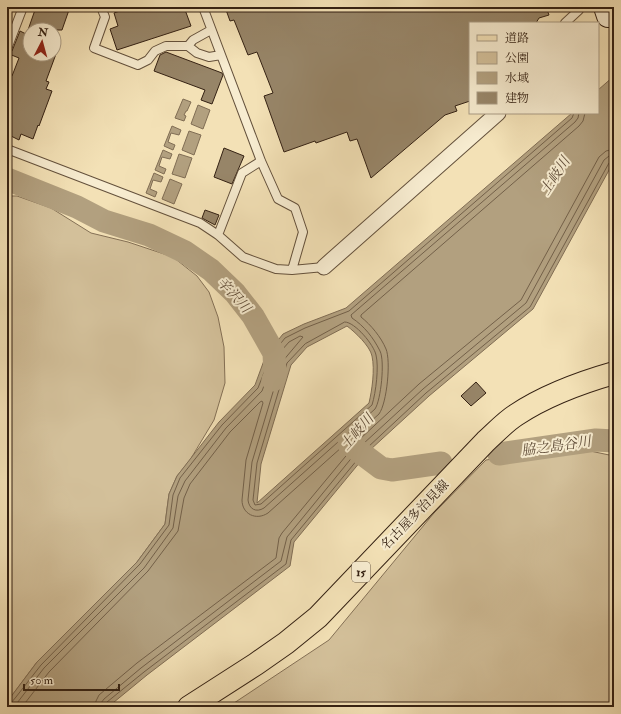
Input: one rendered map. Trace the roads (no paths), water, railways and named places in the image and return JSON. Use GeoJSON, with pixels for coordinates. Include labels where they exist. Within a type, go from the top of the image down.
{"type":"FeatureCollection","features":[{"type":"Feature","properties":{"kind":"main road","name":"名古屋多治見線"},"geometry":{"type":"LineString","coordinates":[[189,707],[262,660],[318,617],[486,441],[514,416],[552,394],[582,382],[614,372]]}},
{"type":"Feature","properties":{"kind":"street"},"geometry":{"type":"LineString","coordinates":[[324,266],[497,114]]}},
{"type":"Feature","properties":{"kind":"lane"},"geometry":{"type":"LineString","coordinates":[[7,49],[23,7]]}},
{"type":"Feature","properties":{"kind":"lane"},"geometry":{"type":"LineString","coordinates":[[101,7],[105,17],[94,48],[138,65],[148,60],[154,50],[166,46],[188,46],[197,54],[209,57],[221,55]]}},
{"type":"Feature","properties":{"kind":"lane"},"geometry":{"type":"LineString","coordinates":[[203,7],[261,161],[278,199],[295,208],[303,232],[292,270]]}},
{"type":"Feature","properties":{"kind":"lane"},"geometry":{"type":"LineString","coordinates":[[566,22],[579,10],[580,7]]}},
{"type":"Feature","properties":{"kind":"lane"},"geometry":{"type":"LineString","coordinates":[[188,46],[193,40],[211,30]]}},
{"type":"Feature","properties":{"kind":"lane"},"geometry":{"type":"LineString","coordinates":[[7,149],[200,223],[218,235],[243,256],[276,269],[292,270],[324,266]]}},
{"type":"Feature","properties":{"kind":"lane"},"geometry":{"type":"LineString","coordinates":[[218,235],[242,173],[261,161]]}},
{"type":"Feature","properties":{"kind":"water","name":"土岐川"},"geometry":{"type":"Polygon","coordinates":[[[614,76],[614,161],[533,309],[429,396],[370,450],[294,542],[290,566],[147,675],[108,707],[7,707],[7,702],[37,662],[137,562],[165,524],[169,494],[177,476],[219,422],[255,385],[266,355],[283,334],[304,324],[346,308],[571,114],[599,114],[599,89],[614,76]],[[347,326],[307,347],[291,365],[261,464],[257,503],[369,403],[372,386],[373,362],[371,352],[358,335],[347,326]]]}},
{"type":"Feature","properties":{"kind":"water"},"geometry":{"type":"Polygon","coordinates":[[[183,99],[191,102],[184,115],[186,116],[184,121],[175,118],[183,99]]]}},
{"type":"Feature","properties":{"kind":"water"},"geometry":{"type":"Polygon","coordinates":[[[198,105],[210,110],[203,129],[191,124],[198,105]]]}},
{"type":"Feature","properties":{"kind":"water"},"geometry":{"type":"Polygon","coordinates":[[[172,126],[181,130],[179,135],[171,133],[168,142],[175,145],[173,150],[164,146],[172,126]]]}},
{"type":"Feature","properties":{"kind":"water"},"geometry":{"type":"Polygon","coordinates":[[[189,131],[201,135],[194,155],[182,150],[189,131]]]}},
{"type":"Feature","properties":{"kind":"water"},"geometry":{"type":"Polygon","coordinates":[[[163,150],[172,154],[170,159],[162,157],[159,166],[166,169],[164,174],[155,170],[163,150]]]}},
{"type":"Feature","properties":{"kind":"water"},"geometry":{"type":"Polygon","coordinates":[[[179,154],[192,158],[185,178],[172,174],[179,154]]]}},
{"type":"Feature","properties":{"kind":"water"},"geometry":{"type":"Polygon","coordinates":[[[154,173],[163,177],[161,182],[153,180],[150,189],[157,192],[155,197],[146,193],[154,173]]]}},
{"type":"Feature","properties":{"kind":"water"},"geometry":{"type":"Polygon","coordinates":[[[170,179],[182,184],[174,204],[162,199],[170,179]]]}},
{"type":"Feature","properties":{"kind":"waterway","name":"辛沢川"},"geometry":{"type":"LineString","coordinates":[[7,179],[77,207],[104,221],[149,235],[185,252],[211,270],[235,293],[253,316],[274,353],[275,376],[273,380]]}},
{"type":"Feature","properties":{"kind":"waterway","name":"脇之島谷川"},"geometry":{"type":"LineString","coordinates":[[499,454],[596,440],[614,441]]}},
{"type":"Feature","properties":{"kind":"waterway","name":"脇之島谷川"},"geometry":{"type":"LineString","coordinates":[[349,444],[381,468],[392,470],[441,463]]}}]}
